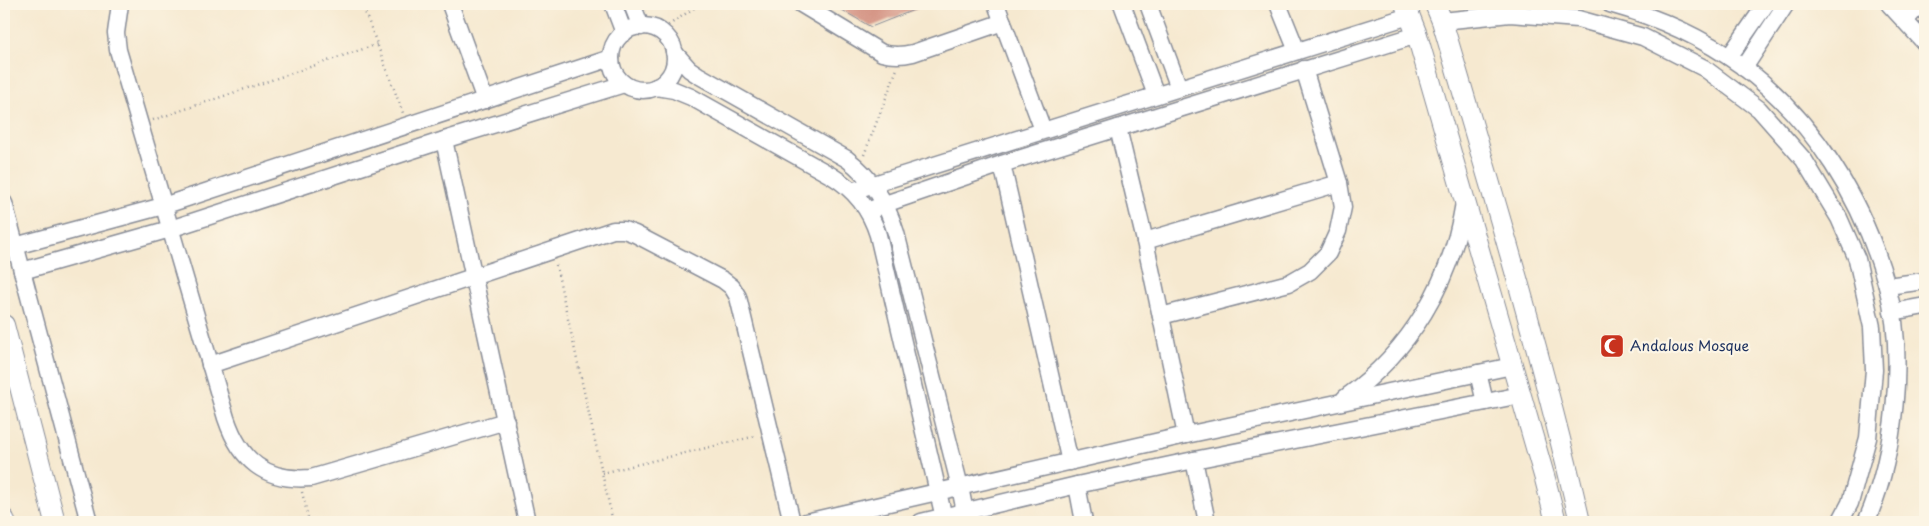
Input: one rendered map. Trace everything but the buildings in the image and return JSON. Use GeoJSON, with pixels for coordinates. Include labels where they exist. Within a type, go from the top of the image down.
{"type":"FeatureCollection","features":[{"type":"Feature","properties":{"kind":"street"},"geometry":{"type":"LineString","coordinates":[[120,4],[116,34],[118,50],[232,438],[244,454],[260,468],[279,476],[299,479],[311,478],[506,421]]}},
{"type":"Feature","properties":{"kind":"street"},"geometry":{"type":"LineString","coordinates":[[450,4],[478,103],[478,129]]}},
{"type":"Feature","properties":{"kind":"street"},"geometry":{"type":"LineString","coordinates":[[613,4],[624,33]]}},
{"type":"Feature","properties":{"kind":"street"},"geometry":{"type":"LineString","coordinates":[[632,4],[641,27]]}},
{"type":"Feature","properties":{"kind":"street"},"geometry":{"type":"LineString","coordinates":[[801,4],[882,53],[892,56],[902,56],[1003,22]]}},
{"type":"Feature","properties":{"kind":"street"},"geometry":{"type":"LineString","coordinates":[[996,4],[1043,130]]}},
{"type":"Feature","properties":{"kind":"street"},"geometry":{"type":"LineString","coordinates":[[1122,4],[1156,95]]}},
{"type":"Feature","properties":{"kind":"street"},"geometry":{"type":"LineString","coordinates":[[1148,4],[1179,88]]}},
{"type":"Feature","properties":{"kind":"street"},"geometry":{"type":"LineString","coordinates":[[1278,4],[1297,51]]}},
{"type":"Feature","properties":{"kind":"street"},"geometry":{"type":"LineString","coordinates":[[1610,4],[1669,24],[1699,39],[1744,68],[1792,111],[1832,161],[1863,218],[1887,286],[1896,352],[1895,405],[1887,457],[1866,522]]}},
{"type":"Feature","properties":{"kind":"street"},"geometry":{"type":"LineString","coordinates":[[1729,57],[1766,4]]}},
{"type":"Feature","properties":{"kind":"street"},"geometry":{"type":"LineString","coordinates":[[1744,68],[1786,4]]}},
{"type":"Feature","properties":{"kind":"street"},"geometry":{"type":"LineString","coordinates":[[1889,4],[1906,20],[1925,43]]}},
{"type":"Feature","properties":{"kind":"street"},"geometry":{"type":"LineString","coordinates":[[1906,20],[1920,4]]}},
{"type":"Feature","properties":{"kind":"street"},"geometry":{"type":"LineString","coordinates":[[852,191],[1297,51],[1407,10],[1417,34],[1556,522]]}},
{"type":"Feature","properties":{"kind":"street"},"geometry":{"type":"LineString","coordinates":[[1580,522],[1568,469],[1508,245],[1439,13],[1510,14],[1578,19],[1643,37],[1704,68],[1728,85],[1759,109],[1804,160],[1839,218],[1857,259],[1872,327],[1874,370],[1868,438],[1850,503],[1840,522]]}},
{"type":"Feature","properties":{"kind":"street"},"geometry":{"type":"LineString","coordinates":[[944,520],[878,235],[868,211],[852,191],[832,176],[691,97],[674,90],[656,87],[640,90],[624,84],[613,69],[612,58],[615,44],[624,33],[641,27],[660,31],[667,37],[674,52],[698,75],[847,159],[859,168],[873,185],[885,204],[896,233],[960,487],[966,518]]}},
{"type":"Feature","properties":{"kind":"street"},"geometry":{"type":"LineString","coordinates":[[868,211],[1002,164],[1417,34]]}},
{"type":"Feature","properties":{"kind":"street"},"geometry":{"type":"LineString","coordinates":[[656,87],[669,76],[673,69],[674,52]]}},
{"type":"Feature","properties":{"kind":"street"},"geometry":{"type":"LineString","coordinates":[[15,246],[163,206],[612,58]]}},
{"type":"Feature","properties":{"kind":"street"},"geometry":{"type":"LineString","coordinates":[[1161,316],[1289,283],[1310,271],[1328,253],[1338,232],[1343,207],[1339,183],[1304,70]]}},
{"type":"Feature","properties":{"kind":"street"},"geometry":{"type":"LineString","coordinates":[[22,271],[170,229],[478,129],[624,84]]}},
{"type":"Feature","properties":{"kind":"street"},"geometry":{"type":"LineString","coordinates":[[1118,128],[1145,241],[1186,435]]}},
{"type":"Feature","properties":{"kind":"street"},"geometry":{"type":"LineString","coordinates":[[444,140],[527,522]]}},
{"type":"Feature","properties":{"kind":"street"},"geometry":{"type":"LineString","coordinates":[[1002,164],[1070,462]]}},
{"type":"Feature","properties":{"kind":"street"},"geometry":{"type":"LineString","coordinates":[[1145,241],[1339,183]]}},
{"type":"Feature","properties":{"kind":"street"},"geometry":{"type":"LineString","coordinates":[[1340,402],[1369,380],[1390,359],[1405,342],[1426,312],[1448,265],[1461,223],[1465,201]]}},
{"type":"Feature","properties":{"kind":"street"},"geometry":{"type":"LineString","coordinates":[[4,203],[89,519]]}},
{"type":"Feature","properties":{"kind":"street"},"geometry":{"type":"LineString","coordinates":[[210,365],[613,230],[624,230],[723,280],[732,287],[738,297],[772,432],[792,522]]}},
{"type":"Feature","properties":{"kind":"street"},"geometry":{"type":"LineString","coordinates":[[1887,286],[1925,281]]}},
{"type":"Feature","properties":{"kind":"street"},"geometry":{"type":"LineString","coordinates":[[1892,312],[1925,306]]}},
{"type":"Feature","properties":{"kind":"street"},"geometry":{"type":"LineString","coordinates":[[4,325],[55,522]]}},
{"type":"Feature","properties":{"kind":"street"},"geometry":{"type":"LineString","coordinates":[[806,522],[1186,435],[1512,366]]}},
{"type":"Feature","properties":{"kind":"street"},"geometry":{"type":"LineString","coordinates":[[1478,373],[1485,402]]}},
{"type":"Feature","properties":{"kind":"street"},"geometry":{"type":"LineString","coordinates":[[921,522],[966,518],[1077,485],[1194,460],[1521,396]]}},
{"type":"Feature","properties":{"kind":"street"},"geometry":{"type":"LineString","coordinates":[[1194,460],[1207,522]]}},
{"type":"Feature","properties":{"kind":"street"},"geometry":{"type":"LineString","coordinates":[[1077,485],[1084,522]]}},
{"type":"Feature","properties":{"kind":"path"},"geometry":{"type":"LineString","coordinates":[[362,4],[408,126]]}},
{"type":"Feature","properties":{"kind":"path"},"geometry":{"type":"LineString","coordinates":[[660,31],[700,4]]}},
{"type":"Feature","properties":{"kind":"path"},"geometry":{"type":"LineString","coordinates":[[140,125],[378,44]]}},
{"type":"Feature","properties":{"kind":"path"},"geometry":{"type":"LineString","coordinates":[[859,168],[902,56]]}},
{"type":"Feature","properties":{"kind":"path"},"geometry":{"type":"LineString","coordinates":[[552,251],[613,522]]}},
{"type":"Feature","properties":{"kind":"path"},"geometry":{"type":"LineString","coordinates":[[602,473],[772,432]]}},
{"type":"Feature","properties":{"kind":"path"},"geometry":{"type":"LineString","coordinates":[[299,479],[309,522]]}},
{"type":"Feature","properties":{"kind":"place","name":"Andalous Mosque"},"geometry":{"type":"Point","coordinates":[1612,346]}}]}
